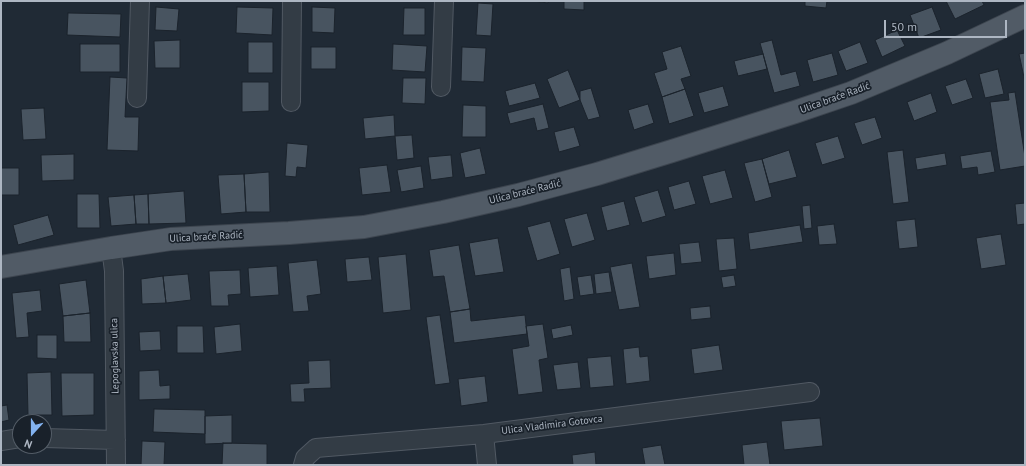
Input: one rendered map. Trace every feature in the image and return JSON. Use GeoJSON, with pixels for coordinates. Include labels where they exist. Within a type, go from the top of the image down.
{"type":"FeatureCollection","features":[{"type":"Feature","properties":{"kind":"main road","name":"Ulica braće Radić"},"geometry":{"type":"LineString","coordinates":[[1,268],[111,248],[171,239],[289,233],[364,227],[443,212],[518,195],[597,174],[851,93],[946,53],[1025,16]]}},
{"type":"Feature","properties":{"kind":"street"},"geometry":{"type":"LineString","coordinates":[[137,98],[140,1]]}},
{"type":"Feature","properties":{"kind":"street"},"geometry":{"type":"LineString","coordinates":[[291,102],[292,1]]}},
{"type":"Feature","properties":{"kind":"street"},"geometry":{"type":"LineString","coordinates":[[440,87],[444,1]]}},
{"type":"Feature","properties":{"kind":"street","name":"Lepoglavska ulica"},"geometry":{"type":"LineString","coordinates":[[111,248],[114,271],[116,465]]}},
{"type":"Feature","properties":{"kind":"street","name":"Ulica Vladimira Gotovca"},"geometry":{"type":"LineString","coordinates":[[303,465],[305,458],[316,448],[484,434],[810,392]]}},
{"type":"Feature","properties":{"kind":"street"},"geometry":{"type":"LineString","coordinates":[[484,434],[487,465]]}},
{"type":"Feature","properties":{"kind":"street"},"geometry":{"type":"LineString","coordinates":[[52,438],[116,440]]}},
{"type":"Feature","properties":{"kind":"street"},"geometry":{"type":"LineString","coordinates":[[1,441],[12,439]]}},
{"type":"Feature","properties":{"kind":"building"},"geometry":{"type":"Polygon","coordinates":[[[533,1],[548,1],[548,3],[533,1]]]}},
{"type":"Feature","properties":{"kind":"building"},"geometry":{"type":"Polygon","coordinates":[[[564,1],[584,1],[584,10],[564,9],[564,1]]]}},
{"type":"Feature","properties":{"kind":"building"},"geometry":{"type":"Polygon","coordinates":[[[805,1],[827,1],[826,8],[805,6],[805,1]]]}},
{"type":"Feature","properties":{"kind":"building"},"geometry":{"type":"Polygon","coordinates":[[[946,1],[982,1],[984,5],[955,19],[946,1]]]}},
{"type":"Feature","properties":{"kind":"building"},"geometry":{"type":"Polygon","coordinates":[[[478,3],[493,4],[491,36],[476,35],[478,3]]]}},
{"type":"Feature","properties":{"kind":"building"},"geometry":{"type":"Polygon","coordinates":[[[156,7],[179,9],[177,31],[155,30],[156,7]]]}},
{"type":"Feature","properties":{"kind":"building"},"geometry":{"type":"Polygon","coordinates":[[[237,7],[273,8],[272,35],[236,33],[237,7]]]}},
{"type":"Feature","properties":{"kind":"building"},"geometry":{"type":"Polygon","coordinates":[[[312,7],[335,8],[334,33],[312,32],[312,7]]]}},
{"type":"Feature","properties":{"kind":"building"},"geometry":{"type":"Polygon","coordinates":[[[932,7],[941,30],[919,38],[910,15],[932,7]]]}},
{"type":"Feature","properties":{"kind":"building"},"geometry":{"type":"Polygon","coordinates":[[[404,8],[425,8],[425,35],[403,35],[404,8]]]}},
{"type":"Feature","properties":{"kind":"building"},"geometry":{"type":"Polygon","coordinates":[[[68,13],[121,14],[120,37],[67,35],[68,13]]]}},
{"type":"Feature","properties":{"kind":"building"},"geometry":{"type":"Polygon","coordinates":[[[897,30],[905,46],[882,57],[875,40],[897,30]]]}},
{"type":"Feature","properties":{"kind":"building"},"geometry":{"type":"Polygon","coordinates":[[[180,40],[180,68],[155,68],[154,41],[180,40]]]}},
{"type":"Feature","properties":{"kind":"building"},"geometry":{"type":"Polygon","coordinates":[[[772,40],[781,75],[796,71],[800,86],[774,93],[760,43],[772,40]]]}},
{"type":"Feature","properties":{"kind":"building"},"geometry":{"type":"Polygon","coordinates":[[[248,42],[273,42],[273,73],[248,73],[248,42]]]}},
{"type":"Feature","properties":{"kind":"building"},"geometry":{"type":"Polygon","coordinates":[[[860,42],[868,63],[846,71],[838,51],[860,42]]]}},
{"type":"Feature","properties":{"kind":"building"},"geometry":{"type":"Polygon","coordinates":[[[80,44],[120,44],[120,72],[80,72],[80,44]]]}},
{"type":"Feature","properties":{"kind":"building"},"geometry":{"type":"Polygon","coordinates":[[[393,44],[427,46],[425,72],[392,70],[393,44]]]}},
{"type":"Feature","properties":{"kind":"building"},"geometry":{"type":"Polygon","coordinates":[[[681,46],[691,76],[681,79],[685,89],[662,97],[654,73],[667,69],[662,52],[681,46]]]}},
{"type":"Feature","properties":{"kind":"building"},"geometry":{"type":"Polygon","coordinates":[[[311,47],[336,47],[336,69],[311,69],[311,47]]]}},
{"type":"Feature","properties":{"kind":"building"},"geometry":{"type":"Polygon","coordinates":[[[462,47],[486,48],[484,82],[461,81],[462,47]]]}},
{"type":"Feature","properties":{"kind":"building"},"geometry":{"type":"Polygon","coordinates":[[[832,53],[838,75],[813,82],[807,60],[832,53]]]}},
{"type":"Feature","properties":{"kind":"building"},"geometry":{"type":"Polygon","coordinates":[[[1025,53],[1025,82],[1019,54],[1025,53]]]}},
{"type":"Feature","properties":{"kind":"building"},"geometry":{"type":"Polygon","coordinates":[[[763,54],[767,69],[738,76],[734,61],[763,54]]]}},
{"type":"Feature","properties":{"kind":"building"},"geometry":{"type":"Polygon","coordinates":[[[998,69],[1004,94],[985,98],[979,74],[998,69]]]}},
{"type":"Feature","properties":{"kind":"building"},"geometry":{"type":"Polygon","coordinates":[[[568,70],[580,100],[559,108],[547,79],[568,70]]]}},
{"type":"Feature","properties":{"kind":"building"},"geometry":{"type":"Polygon","coordinates":[[[110,77],[127,78],[125,117],[139,117],[138,151],[107,150],[110,77]]]}},
{"type":"Feature","properties":{"kind":"building"},"geometry":{"type":"Polygon","coordinates":[[[403,78],[426,78],[425,104],[402,103],[403,78]]]}},
{"type":"Feature","properties":{"kind":"building"},"geometry":{"type":"Polygon","coordinates":[[[966,79],[973,98],[952,105],[945,86],[966,79]]]}},
{"type":"Feature","properties":{"kind":"building"},"geometry":{"type":"Polygon","coordinates":[[[242,82],[269,82],[269,111],[242,112],[242,82]]]}},
{"type":"Feature","properties":{"kind":"building"},"geometry":{"type":"Polygon","coordinates":[[[535,83],[540,98],[509,106],[505,91],[535,83]]]}},
{"type":"Feature","properties":{"kind":"building"},"geometry":{"type":"Polygon","coordinates":[[[723,86],[729,106],[704,113],[698,93],[723,86]]]}},
{"type":"Feature","properties":{"kind":"building"},"geometry":{"type":"Polygon","coordinates":[[[591,88],[600,117],[588,120],[580,100],[580,91],[591,88]]]}},
{"type":"Feature","properties":{"kind":"building"},"geometry":{"type":"Polygon","coordinates":[[[685,89],[694,116],[669,124],[662,97],[685,89]]]}},
{"type":"Feature","properties":{"kind":"building"},"geometry":{"type":"Polygon","coordinates":[[[1015,92],[1025,157],[1025,166],[1000,170],[990,102],[1009,100],[1008,93],[1015,92]]]}},
{"type":"Feature","properties":{"kind":"building"},"geometry":{"type":"Polygon","coordinates":[[[931,93],[937,112],[914,121],[907,102],[931,93]]]}},
{"type":"Feature","properties":{"kind":"building"},"geometry":{"type":"Polygon","coordinates":[[[543,104],[549,128],[537,131],[534,118],[510,124],[507,113],[543,104]]]}},
{"type":"Feature","properties":{"kind":"building"},"geometry":{"type":"Polygon","coordinates":[[[648,104],[654,123],[634,130],[628,110],[648,104]]]}},
{"type":"Feature","properties":{"kind":"building"},"geometry":{"type":"Polygon","coordinates":[[[463,105],[486,106],[486,137],[462,137],[463,105]]]}},
{"type":"Feature","properties":{"kind":"building"},"geometry":{"type":"Polygon","coordinates":[[[44,108],[46,139],[23,140],[21,109],[44,108]]]}},
{"type":"Feature","properties":{"kind":"building"},"geometry":{"type":"Polygon","coordinates":[[[394,115],[395,136],[365,139],[363,118],[394,115]]]}},
{"type":"Feature","properties":{"kind":"building"},"geometry":{"type":"Polygon","coordinates":[[[875,117],[882,138],[862,145],[854,123],[875,117]]]}},
{"type":"Feature","properties":{"kind":"building"},"geometry":{"type":"Polygon","coordinates":[[[574,127],[580,146],[559,152],[554,132],[574,127]]]}},
{"type":"Feature","properties":{"kind":"building"},"geometry":{"type":"Polygon","coordinates":[[[412,135],[414,158],[397,160],[395,136],[412,135]]]}},
{"type":"Feature","properties":{"kind":"building"},"geometry":{"type":"Polygon","coordinates":[[[838,136],[845,158],[822,165],[815,143],[838,136]]]}},
{"type":"Feature","properties":{"kind":"building"},"geometry":{"type":"Polygon","coordinates":[[[287,143],[308,145],[306,168],[297,167],[296,177],[285,176],[287,143]]]}},
{"type":"Feature","properties":{"kind":"building"},"geometry":{"type":"Polygon","coordinates":[[[480,148],[486,174],[465,178],[460,153],[480,148]]]}},
{"type":"Feature","properties":{"kind":"building"},"geometry":{"type":"Polygon","coordinates":[[[789,150],[797,177],[769,184],[762,159],[789,150]]]}},
{"type":"Feature","properties":{"kind":"building"},"geometry":{"type":"Polygon","coordinates":[[[903,150],[909,202],[893,204],[887,152],[903,150]]]}},
{"type":"Feature","properties":{"kind":"building"},"geometry":{"type":"Polygon","coordinates":[[[991,151],[995,172],[978,175],[977,167],[962,169],[960,156],[991,151]]]}},
{"type":"Feature","properties":{"kind":"building"},"geometry":{"type":"Polygon","coordinates":[[[945,153],[947,165],[917,170],[915,158],[945,153]]]}},
{"type":"Feature","properties":{"kind":"building"},"geometry":{"type":"Polygon","coordinates":[[[74,154],[74,180],[42,181],[41,155],[74,154]]]}},
{"type":"Feature","properties":{"kind":"building"},"geometry":{"type":"Polygon","coordinates":[[[451,155],[453,177],[431,180],[428,157],[451,155]]]}},
{"type":"Feature","properties":{"kind":"building"},"geometry":{"type":"Polygon","coordinates":[[[762,159],[772,197],[755,202],[744,163],[762,159]]]}},
{"type":"Feature","properties":{"kind":"building"},"geometry":{"type":"Polygon","coordinates":[[[387,165],[391,192],[362,195],[359,168],[387,165]]]}},
{"type":"Feature","properties":{"kind":"building"},"geometry":{"type":"Polygon","coordinates":[[[421,166],[424,188],[401,192],[397,170],[421,166]]]}},
{"type":"Feature","properties":{"kind":"building"},"geometry":{"type":"Polygon","coordinates":[[[1,168],[19,168],[19,195],[1,195],[1,168]]]}},
{"type":"Feature","properties":{"kind":"building"},"geometry":{"type":"Polygon","coordinates":[[[725,170],[733,198],[710,204],[702,176],[725,170]]]}},
{"type":"Feature","properties":{"kind":"building"},"geometry":{"type":"Polygon","coordinates":[[[269,172],[270,212],[246,212],[244,174],[269,172]]]}},
{"type":"Feature","properties":{"kind":"building"},"geometry":{"type":"Polygon","coordinates":[[[244,174],[246,212],[221,214],[218,175],[244,174]]]}},
{"type":"Feature","properties":{"kind":"building"},"geometry":{"type":"Polygon","coordinates":[[[689,181],[696,204],[674,210],[668,187],[689,181]]]}},
{"type":"Feature","properties":{"kind":"building"},"geometry":{"type":"Polygon","coordinates":[[[658,190],[666,216],[642,223],[634,197],[658,190]]]}},
{"type":"Feature","properties":{"kind":"building"},"geometry":{"type":"Polygon","coordinates":[[[184,191],[186,223],[149,224],[148,194],[184,191]]]}},
{"type":"Feature","properties":{"kind":"building"},"geometry":{"type":"Polygon","coordinates":[[[77,194],[99,194],[100,228],[77,228],[77,194]]]}},
{"type":"Feature","properties":{"kind":"building"},"geometry":{"type":"Polygon","coordinates":[[[148,194],[149,224],[136,224],[134,195],[148,194]]]}},
{"type":"Feature","properties":{"kind":"building"},"geometry":{"type":"Polygon","coordinates":[[[134,195],[136,224],[111,226],[108,197],[134,195]]]}},
{"type":"Feature","properties":{"kind":"building"},"geometry":{"type":"Polygon","coordinates":[[[624,201],[630,225],[607,231],[601,207],[624,201]]]}},
{"type":"Feature","properties":{"kind":"building"},"geometry":{"type":"Polygon","coordinates":[[[1025,203],[1025,224],[1017,225],[1015,204],[1025,203]]]}},
{"type":"Feature","properties":{"kind":"building"},"geometry":{"type":"Polygon","coordinates":[[[810,205],[812,228],[804,229],[802,206],[810,205]]]}},
{"type":"Feature","properties":{"kind":"building"},"geometry":{"type":"Polygon","coordinates":[[[587,213],[595,240],[572,247],[564,219],[587,213]]]}},
{"type":"Feature","properties":{"kind":"building"},"geometry":{"type":"Polygon","coordinates":[[[48,215],[54,235],[18,245],[13,225],[48,215]]]}},
{"type":"Feature","properties":{"kind":"building"},"geometry":{"type":"Polygon","coordinates":[[[915,219],[918,247],[899,249],[896,221],[915,219]]]}},
{"type":"Feature","properties":{"kind":"building"},"geometry":{"type":"Polygon","coordinates":[[[550,221],[560,254],[537,261],[527,227],[550,221]]]}},
{"type":"Feature","properties":{"kind":"building"},"geometry":{"type":"Polygon","coordinates":[[[834,224],[837,244],[819,245],[817,226],[834,224]]]}},
{"type":"Feature","properties":{"kind":"building"},"geometry":{"type":"Polygon","coordinates":[[[800,225],[803,242],[750,250],[748,233],[800,225]]]}},
{"type":"Feature","properties":{"kind":"building"},"geometry":{"type":"Polygon","coordinates":[[[1001,234],[1006,265],[981,269],[976,238],[1001,234]]]}},
{"type":"Feature","properties":{"kind":"building"},"geometry":{"type":"Polygon","coordinates":[[[498,238],[504,272],[475,276],[469,243],[498,238]]]}},
{"type":"Feature","properties":{"kind":"building"},"geometry":{"type":"Polygon","coordinates":[[[734,238],[737,269],[719,271],[716,239],[734,238]]]}},
{"type":"Feature","properties":{"kind":"building"},"geometry":{"type":"Polygon","coordinates":[[[699,242],[702,262],[681,264],[679,244],[699,242]]]}},
{"type":"Feature","properties":{"kind":"building"},"geometry":{"type":"Polygon","coordinates":[[[459,245],[470,309],[450,312],[444,276],[433,277],[429,250],[459,245]]]}},
{"type":"Feature","properties":{"kind":"building"},"geometry":{"type":"Polygon","coordinates":[[[674,253],[676,275],[649,279],[646,256],[674,253]]]}},
{"type":"Feature","properties":{"kind":"building"},"geometry":{"type":"Polygon","coordinates":[[[406,254],[411,310],[383,313],[378,257],[406,254]]]}},
{"type":"Feature","properties":{"kind":"building"},"geometry":{"type":"Polygon","coordinates":[[[369,257],[372,280],[347,282],[345,259],[369,257]]]}},
{"type":"Feature","properties":{"kind":"building"},"geometry":{"type":"Polygon","coordinates":[[[317,260],[321,294],[307,296],[309,311],[293,312],[288,263],[317,260]]]}},
{"type":"Feature","properties":{"kind":"building"},"geometry":{"type":"Polygon","coordinates":[[[632,263],[640,307],[619,310],[610,267],[632,263]]]}},
{"type":"Feature","properties":{"kind":"building"},"geometry":{"type":"Polygon","coordinates":[[[277,266],[279,295],[250,297],[248,268],[277,266]]]}},
{"type":"Feature","properties":{"kind":"building"},"geometry":{"type":"Polygon","coordinates":[[[570,267],[574,299],[564,301],[560,269],[570,267]]]}},
{"type":"Feature","properties":{"kind":"building"},"geometry":{"type":"Polygon","coordinates":[[[240,270],[241,294],[228,295],[229,306],[211,306],[209,271],[240,270]]]}},
{"type":"Feature","properties":{"kind":"building"},"geometry":{"type":"Polygon","coordinates":[[[609,272],[612,292],[596,294],[594,274],[609,272]]]}},
{"type":"Feature","properties":{"kind":"building"},"geometry":{"type":"Polygon","coordinates":[[[188,274],[191,300],[166,303],[163,276],[188,274]]]}},
{"type":"Feature","properties":{"kind":"building"},"geometry":{"type":"Polygon","coordinates":[[[591,275],[594,294],[580,296],[577,277],[591,275]]]}},
{"type":"Feature","properties":{"kind":"building"},"geometry":{"type":"Polygon","coordinates":[[[734,275],[736,286],[723,288],[721,277],[734,275]]]}},
{"type":"Feature","properties":{"kind":"building"},"geometry":{"type":"Polygon","coordinates":[[[163,276],[166,303],[142,304],[141,279],[163,276]]]}},
{"type":"Feature","properties":{"kind":"building"},"geometry":{"type":"Polygon","coordinates":[[[86,280],[90,313],[63,316],[59,284],[86,280]]]}},
{"type":"Feature","properties":{"kind":"building"},"geometry":{"type":"Polygon","coordinates":[[[40,290],[42,311],[27,313],[29,337],[16,338],[12,293],[40,290]]]}},
{"type":"Feature","properties":{"kind":"building"},"geometry":{"type":"Polygon","coordinates":[[[710,306],[711,318],[691,320],[690,308],[710,306]]]}},
{"type":"Feature","properties":{"kind":"building"},"geometry":{"type":"Polygon","coordinates":[[[470,309],[471,321],[525,315],[527,334],[454,343],[450,312],[470,309]]]}},
{"type":"Feature","properties":{"kind":"building"},"geometry":{"type":"Polygon","coordinates":[[[90,313],[91,342],[64,342],[63,316],[90,313]]]}},
{"type":"Feature","properties":{"kind":"building"},"geometry":{"type":"Polygon","coordinates":[[[440,315],[450,383],[435,385],[426,317],[440,315]]]}},
{"type":"Feature","properties":{"kind":"building"},"geometry":{"type":"Polygon","coordinates":[[[240,324],[242,351],[216,354],[214,327],[240,324]]]}},
{"type":"Feature","properties":{"kind":"building"},"geometry":{"type":"Polygon","coordinates":[[[543,324],[548,358],[539,360],[543,392],[518,395],[512,349],[529,346],[526,326],[543,324]]]}},
{"type":"Feature","properties":{"kind":"building"},"geometry":{"type":"Polygon","coordinates":[[[571,325],[573,335],[553,339],[551,329],[571,325]]]}},
{"type":"Feature","properties":{"kind":"building"},"geometry":{"type":"Polygon","coordinates":[[[177,326],[203,326],[204,353],[177,353],[177,326]]]}},
{"type":"Feature","properties":{"kind":"building"},"geometry":{"type":"Polygon","coordinates":[[[160,331],[161,350],[140,351],[139,332],[160,331]]]}},
{"type":"Feature","properties":{"kind":"building"},"geometry":{"type":"Polygon","coordinates":[[[37,335],[57,335],[57,359],[37,358],[37,335]]]}},
{"type":"Feature","properties":{"kind":"building"},"geometry":{"type":"Polygon","coordinates":[[[719,345],[723,370],[694,374],[691,349],[719,345]]]}},
{"type":"Feature","properties":{"kind":"building"},"geometry":{"type":"Polygon","coordinates":[[[639,347],[640,357],[648,356],[650,381],[626,384],[623,349],[639,347]]]}},
{"type":"Feature","properties":{"kind":"building"},"geometry":{"type":"Polygon","coordinates":[[[611,356],[614,386],[590,388],[587,358],[611,356]]]}},
{"type":"Feature","properties":{"kind":"building"},"geometry":{"type":"Polygon","coordinates":[[[330,360],[331,388],[304,389],[305,402],[291,402],[290,384],[309,383],[308,361],[330,360]]]}},
{"type":"Feature","properties":{"kind":"building"},"geometry":{"type":"Polygon","coordinates":[[[578,362],[581,388],[557,390],[553,365],[578,362]]]}},
{"type":"Feature","properties":{"kind":"building"},"geometry":{"type":"Polygon","coordinates":[[[159,370],[160,386],[170,385],[170,399],[139,400],[139,371],[159,370]]]}},
{"type":"Feature","properties":{"kind":"building"},"geometry":{"type":"Polygon","coordinates":[[[51,372],[52,414],[28,414],[27,373],[51,372]]]}},
{"type":"Feature","properties":{"kind":"building"},"geometry":{"type":"Polygon","coordinates":[[[61,373],[94,373],[94,415],[62,416],[61,373]]]}},
{"type":"Feature","properties":{"kind":"building"},"geometry":{"type":"Polygon","coordinates":[[[485,376],[488,402],[461,406],[458,379],[485,376]]]}},
{"type":"Feature","properties":{"kind":"building"},"geometry":{"type":"Polygon","coordinates":[[[7,405],[9,420],[1,422],[1,406],[7,405]]]}},
{"type":"Feature","properties":{"kind":"building"},"geometry":{"type":"Polygon","coordinates":[[[154,409],[205,410],[205,434],[153,432],[154,409]]]}},
{"type":"Feature","properties":{"kind":"building"},"geometry":{"type":"Polygon","coordinates":[[[232,415],[232,443],[205,444],[205,416],[232,415]]]}},
{"type":"Feature","properties":{"kind":"building"},"geometry":{"type":"Polygon","coordinates":[[[820,418],[823,446],[784,450],[781,421],[820,418]]]}},
{"type":"Feature","properties":{"kind":"building"},"geometry":{"type":"Polygon","coordinates":[[[142,441],[165,442],[164,465],[141,465],[142,441]]]}},
{"type":"Feature","properties":{"kind":"building"},"geometry":{"type":"Polygon","coordinates":[[[767,442],[770,465],[744,465],[742,445],[767,442]]]}},
{"type":"Feature","properties":{"kind":"building"},"geometry":{"type":"Polygon","coordinates":[[[223,443],[267,444],[267,465],[222,465],[223,443]]]}},
{"type":"Feature","properties":{"kind":"building"},"geometry":{"type":"Polygon","coordinates":[[[661,445],[665,465],[645,465],[642,448],[661,445]]]}},
{"type":"Feature","properties":{"kind":"building"},"geometry":{"type":"Polygon","coordinates":[[[595,452],[596,465],[573,465],[572,455],[595,452]]]}}]}
